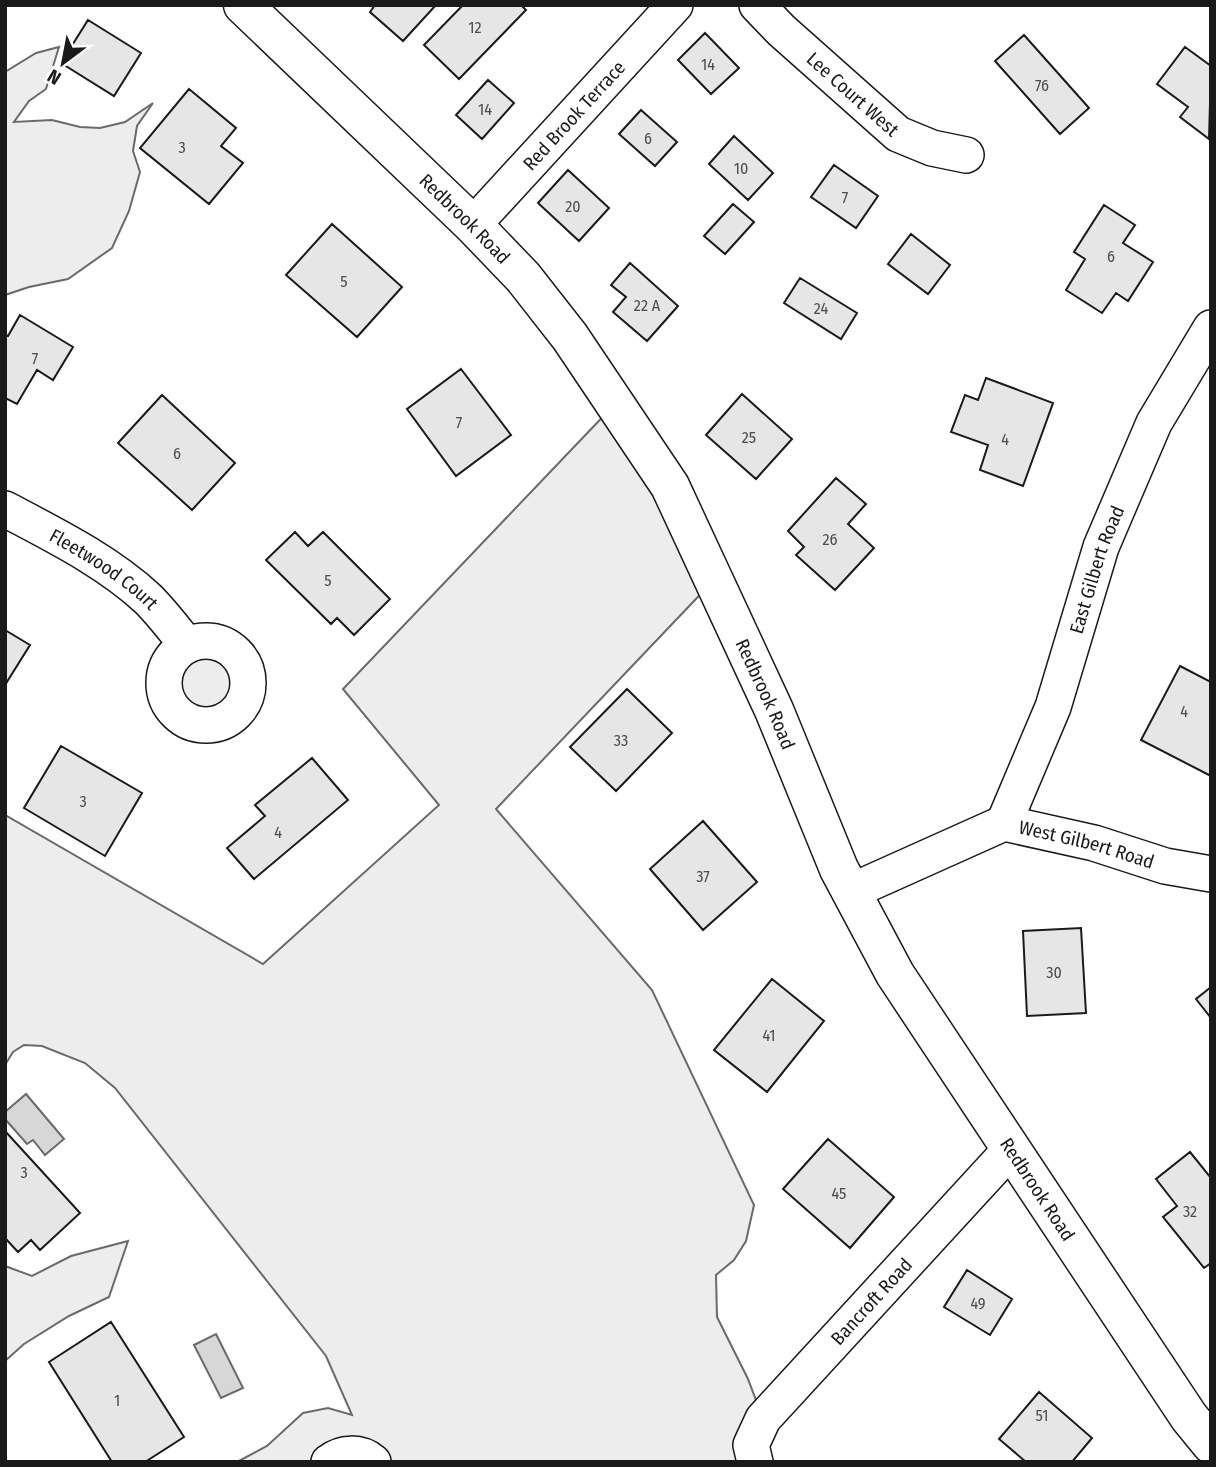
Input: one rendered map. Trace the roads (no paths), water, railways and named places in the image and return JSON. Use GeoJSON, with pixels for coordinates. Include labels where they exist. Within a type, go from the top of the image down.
{"type":"FeatureCollection","features":[{"type":"Feature","properties":{"kind":"main road","name":"Redbrook Road"},"geometry":{"type":"LineString","coordinates":[[243,5],[473,225],[523,277],[558,320],[670,486],[774,710],[850,892],[895,974],[1189,1417],[1211,1444]]}},
{"type":"Feature","properties":{"kind":"street","name":"Red Brook Terrace"},"geometry":{"type":"LineString","coordinates":[[473,225],[675,5]]}},
{"type":"Feature","properties":{"kind":"street","name":"Lee Court West"},"geometry":{"type":"LineString","coordinates":[[757,5],[898,134],[932,148],[966,155]]}},
{"type":"Feature","properties":{"kind":"street","name":"East Gilbert Road"},"geometry":{"type":"LineString","coordinates":[[1004,822],[1053,707],[1101,547],[1154,423],[1211,328]]}},
{"type":"Feature","properties":{"kind":"street","name":"Fleetwood Court"},"geometry":{"type":"LineString","coordinates":[[5,509],[72,545],[125,579],[148,599],[187,645]]}},
{"type":"Feature","properties":{"kind":"street","name":"West Gilbert Road"},"geometry":{"type":"LineString","coordinates":[[850,892],[1004,822],[1094,843],[1165,866],[1211,874]]}},
{"type":"Feature","properties":{"kind":"street","name":"Bancroft Road"},"geometry":{"type":"LineString","coordinates":[[755,1462],[751,1445],[763,1419],[1011,1149]]}},
{"type":"Feature","properties":{"kind":"street"},"geometry":{"type":"LineString","coordinates":[[329,1462],[344,1454],[357,1454],[373,1462]]}}]}
